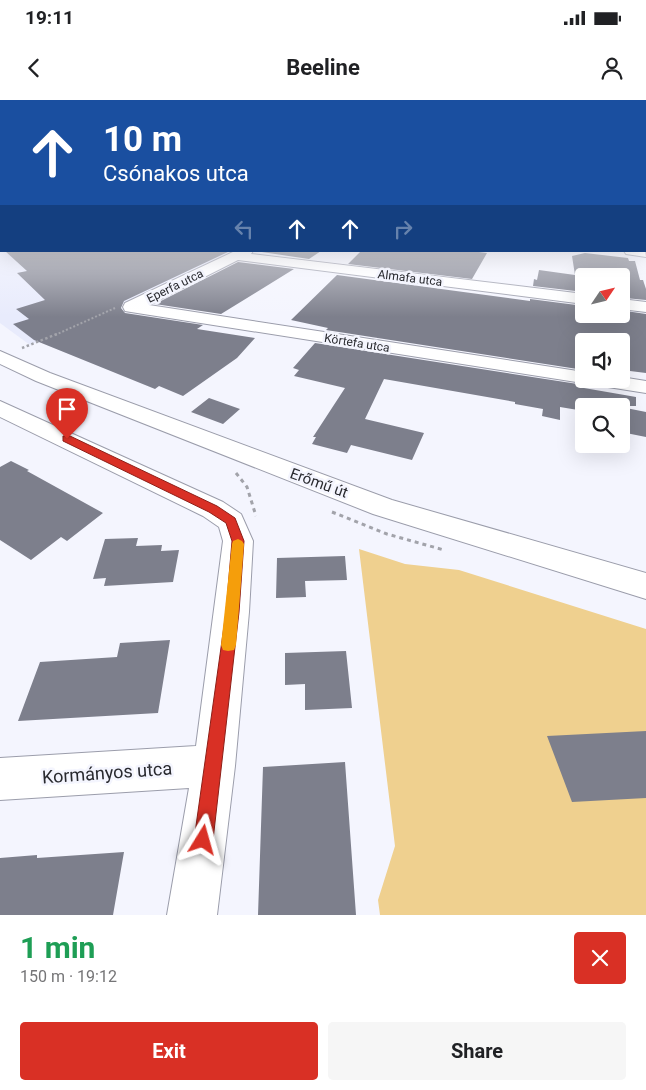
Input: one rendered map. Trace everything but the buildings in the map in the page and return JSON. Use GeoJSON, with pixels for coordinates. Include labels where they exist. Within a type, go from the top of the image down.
{"type":"FeatureCollection","features":[{"type":"Feature","properties":{"kind":"street","name":"Almafa utca"},"geometry":{"type":"LineString","coordinates":[[241,254],[575,298]]}},
{"type":"Feature","properties":{"kind":"street","name":"Eperfa utca"},"geometry":{"type":"LineString","coordinates":[[131,307],[241,254]]}},
{"type":"Feature","properties":{"kind":"street"},"geometry":{"type":"LineString","coordinates":[[630,305],[646,307]]}},
{"type":"Feature","properties":{"kind":"street","name":"Körtefa utca"},"geometry":{"type":"LineString","coordinates":[[131,307],[575,377]]}},
{"type":"Feature","properties":{"kind":"street","name":"Erőmű út"},"geometry":{"type":"LineString","coordinates":[[7,354],[43,377],[383,507],[646,586]]}},
{"type":"Feature","properties":{"kind":"street"},"geometry":{"type":"LineString","coordinates":[[630,385],[646,387]]}},
{"type":"Feature","properties":{"kind":"street"},"geometry":{"type":"LineString","coordinates":[[0,408],[213,509],[231,521],[238,541],[232,612],[214,766],[192,915]]}},
{"type":"Feature","properties":{"kind":"street","name":"Kormányos utca"},"geometry":{"type":"LineString","coordinates":[[0,779],[214,766]]}},
{"type":"Feature","properties":{"kind":"path"},"geometry":{"type":"LineString","coordinates":[[7,354],[31,346],[112,309],[131,307]]}},
{"type":"Feature","properties":{"kind":"shaded area"},"geometry":{"type":"Polygon","coordinates":[[[0,252],[235,252],[30,345],[0,323],[0,252]]]}},
{"type":"Feature","properties":{"kind":"shaded area"},"geometry":{"type":"Polygon","coordinates":[[[359,549],[405,564],[459,570],[646,629],[646,915],[380,915],[378,900],[395,846],[359,549]]]}},
{"type":"Feature","properties":{"kind":"slow traffic"},"geometry":{"type":"LineString","coordinates":[[228,645],[238,544]]}},
{"type":"Feature","properties":{"kind":"route"},"geometry":{"type":"LineString","coordinates":[[67,439],[213,509],[231,521],[238,541],[232,612],[214,766],[203,840]]}}]}
